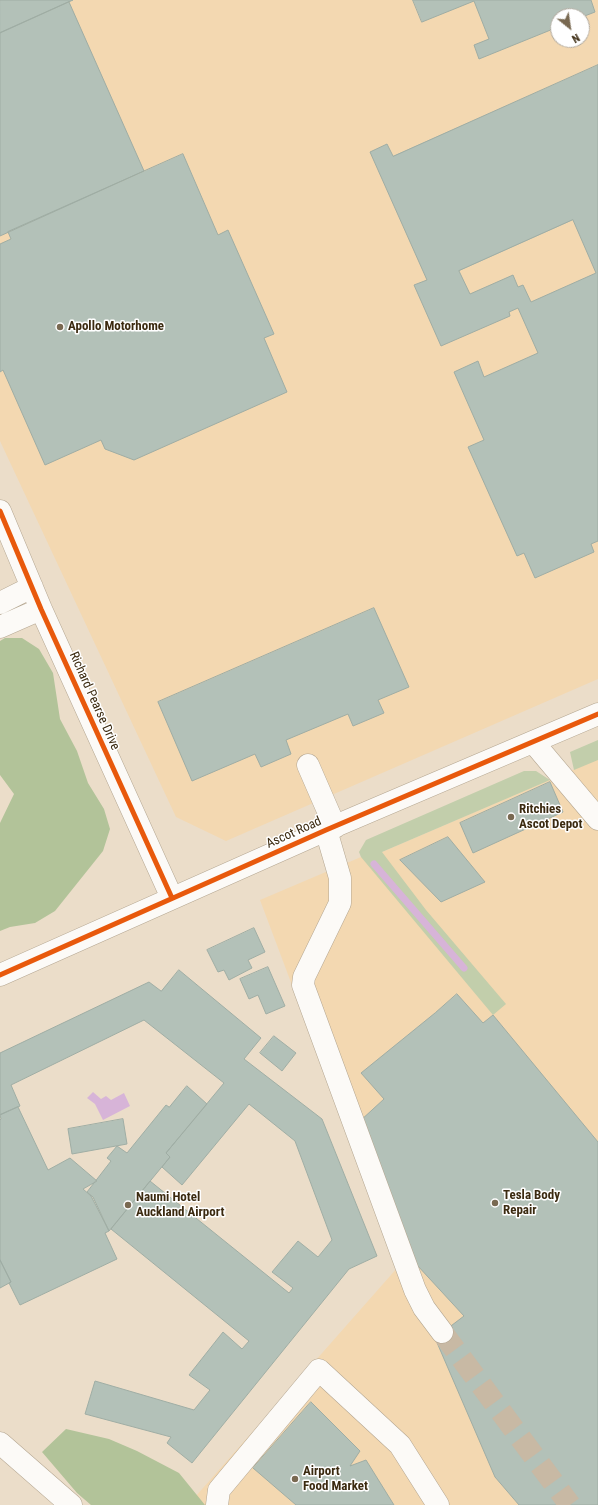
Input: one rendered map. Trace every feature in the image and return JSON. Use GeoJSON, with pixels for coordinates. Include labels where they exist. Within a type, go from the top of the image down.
{"type":"FeatureCollection","features":[{"type":"Feature","properties":{"kind":"street","name":"Richard Pearse Drive"},"geometry":{"type":"LineString","coordinates":[[0,511],[41,608],[172,898]]}},
{"type":"Feature","properties":{"kind":"street"},"geometry":{"type":"LineString","coordinates":[[0,603],[32,587]]}},
{"type":"Feature","properties":{"kind":"street"},"geometry":{"type":"LineString","coordinates":[[0,627],[41,608]]}},
{"type":"Feature","properties":{"kind":"street","name":"Ascot Road"},"geometry":{"type":"LineString","coordinates":[[0,975],[330,829],[598,714]]}},
{"type":"Feature","properties":{"kind":"street"},"geometry":{"type":"LineString","coordinates":[[533,742],[598,819]]}},
{"type":"Feature","properties":{"kind":"street"},"geometry":{"type":"LineString","coordinates":[[308,765],[330,829],[340,878],[340,903],[304,977],[303,985],[415,1290],[424,1308],[442,1332]]}},
{"type":"Feature","properties":{"kind":"street"},"geometry":{"type":"LineString","coordinates":[[217,1505],[219,1490],[319,1370],[400,1445],[438,1505]]}},
{"type":"Feature","properties":{"kind":"street"},"geometry":{"type":"LineString","coordinates":[[0,1443],[71,1505]]}},
{"type":"Feature","properties":{"kind":"shaded area"},"geometry":{"type":"Polygon","coordinates":[[[0,0],[598,0],[598,679],[226,841],[176,817],[0,441],[0,0]]]}},
{"type":"Feature","properties":{"kind":"shaded area"},"geometry":{"type":"Polygon","coordinates":[[[598,759],[598,1505],[188,1505],[398,1267],[260,900],[361,857],[382,852],[598,759]]]}},
{"type":"Feature","properties":{"kind":"shaded area"},"geometry":{"type":"Polygon","coordinates":[[[93,1092],[101,1099],[106,1096],[111,1100],[124,1093],[130,1106],[103,1120],[95,1104],[87,1098],[93,1092]]]}},
{"type":"Feature","properties":{"kind":"green space"},"geometry":{"type":"Polygon","coordinates":[[[5,638],[22,638],[39,649],[53,673],[60,719],[77,751],[88,783],[104,809],[110,829],[103,851],[55,911],[35,923],[10,927],[0,931],[0,823],[14,794],[0,775],[0,641],[5,638]]]}},
{"type":"Feature","properties":{"kind":"green space"},"geometry":{"type":"Polygon","coordinates":[[[598,740],[598,760],[574,770],[570,752],[598,740]]]}},
{"type":"Feature","properties":{"kind":"green space"},"geometry":{"type":"Polygon","coordinates":[[[524,771],[536,771],[550,780],[382,852],[426,910],[506,1004],[493,1015],[361,857],[359,852],[366,840],[524,771]]]}},
{"type":"Feature","properties":{"kind":"green space"},"geometry":{"type":"Polygon","coordinates":[[[66,1429],[109,1439],[137,1451],[179,1473],[205,1505],[91,1505],[77,1493],[42,1452],[66,1429]]]}},
{"type":"Feature","properties":{"kind":"building"},"geometry":{"type":"Polygon","coordinates":[[[0,0],[73,0],[0,33],[0,0]]]}},
{"type":"Feature","properties":{"kind":"building"},"geometry":{"type":"Polygon","coordinates":[[[413,0],[591,0],[595,12],[590,14],[590,8],[550,8],[550,30],[479,59],[474,45],[489,39],[474,1],[422,22],[413,0]]]}},
{"type":"Feature","properties":{"kind":"building"},"geometry":{"type":"Polygon","coordinates":[[[69,2],[144,171],[0,236],[0,33],[69,2]]]}},
{"type":"Feature","properties":{"kind":"building"},"geometry":{"type":"Polygon","coordinates":[[[598,65],[598,541],[591,544],[594,552],[535,578],[524,553],[517,556],[468,447],[484,440],[454,372],[478,361],[484,377],[538,353],[518,308],[509,312],[510,316],[441,346],[414,285],[427,280],[370,152],[387,144],[393,156],[598,65]],[[573,220],[459,271],[470,294],[513,275],[518,287],[523,285],[531,302],[596,273],[573,220]]]}},
{"type":"Feature","properties":{"kind":"building"},"geometry":{"type":"Polygon","coordinates":[[[183,154],[218,235],[228,230],[274,334],[264,338],[287,392],[134,460],[105,449],[101,440],[45,465],[3,370],[0,372],[0,244],[11,239],[8,232],[183,154]]]}},
{"type":"Feature","properties":{"kind":"building"},"geometry":{"type":"Polygon","coordinates":[[[374,608],[409,687],[378,700],[384,713],[353,726],[348,714],[286,740],[291,754],[261,767],[255,754],[192,781],[158,702],[374,608]]]}},
{"type":"Feature","properties":{"kind":"building","name":"Ritchies Ascot Depot"},"geometry":{"type":"Polygon","coordinates":[[[550,782],[563,812],[473,853],[460,823],[550,782]]]}},
{"type":"Feature","properties":{"kind":"building"},"geometry":{"type":"Polygon","coordinates":[[[448,837],[485,882],[441,902],[400,860],[448,837]]]}},
{"type":"Feature","properties":{"kind":"building"},"geometry":{"type":"Polygon","coordinates":[[[254,928],[265,952],[248,960],[252,968],[229,980],[224,970],[218,972],[207,950],[254,928]]]}},
{"type":"Feature","properties":{"kind":"building"},"geometry":{"type":"Polygon","coordinates":[[[268,967],[285,1006],[266,1014],[258,995],[249,999],[240,979],[268,967]]]}},
{"type":"Feature","properties":{"kind":"building"},"geometry":{"type":"Polygon","coordinates":[[[179,970],[261,1038],[244,1059],[322,1119],[377,1256],[349,1269],[192,1463],[167,1443],[171,1437],[85,1414],[95,1381],[194,1410],[210,1390],[189,1375],[223,1332],[242,1349],[249,1341],[111,1229],[150,1181],[289,1293],[293,1288],[272,1272],[298,1241],[318,1257],[332,1240],[295,1141],[249,1104],[182,1185],[162,1167],[170,1157],[166,1153],[224,1083],[144,1020],[11,1085],[20,1106],[0,1115],[0,1053],[149,982],[161,991],[179,970]]]}},
{"type":"Feature","properties":{"kind":"building","name":"Tesla Body Repair"},"geometry":{"type":"Polygon","coordinates":[[[457,994],[483,1023],[493,1015],[598,1142],[598,1505],[519,1505],[495,1477],[435,1338],[464,1316],[417,1265],[360,1121],[384,1099],[361,1073],[457,994]]]}},
{"type":"Feature","properties":{"kind":"building"},"geometry":{"type":"Polygon","coordinates":[[[274,1036],[296,1053],[282,1071],[260,1053],[274,1036]]]}},
{"type":"Feature","properties":{"kind":"building"},"geometry":{"type":"Polygon","coordinates":[[[187,1086],[207,1104],[166,1153],[170,1157],[109,1231],[93,1197],[87,1192],[111,1161],[107,1158],[117,1146],[127,1153],[166,1105],[169,1107],[187,1086]]]}},
{"type":"Feature","properties":{"kind":"building"},"geometry":{"type":"Polygon","coordinates":[[[18,1107],[48,1170],[70,1158],[97,1181],[83,1189],[91,1196],[109,1231],[105,1233],[117,1259],[20,1305],[0,1260],[0,1115],[18,1107]]]}},
{"type":"Feature","properties":{"kind":"building"},"geometry":{"type":"Polygon","coordinates":[[[123,1119],[127,1144],[72,1154],[68,1129],[123,1119]]]}},
{"type":"Feature","properties":{"kind":"building"},"geometry":{"type":"Polygon","coordinates":[[[0,1260],[11,1282],[0,1288],[0,1260]]]}},
{"type":"Feature","properties":{"kind":"building"},"geometry":{"type":"Polygon","coordinates":[[[311,1402],[360,1451],[350,1466],[366,1460],[394,1505],[296,1505],[253,1468],[311,1402]]]}},
{"type":"Feature","properties":{"kind":"waterway"},"geometry":{"type":"LineString","coordinates":[[374,864],[464,968]]}},
{"type":"Feature","properties":{"kind":"tunnel"},"geometry":{"type":"LineString","coordinates":[[442,1332],[570,1505]]}},
{"type":"Feature","properties":{"kind":"cycle path"},"geometry":{"type":"LineString","coordinates":[[0,511],[41,609],[172,898]]}},
{"type":"Feature","properties":{"kind":"cycle path"},"geometry":{"type":"LineString","coordinates":[[0,975],[326,830],[598,714]]}},
{"type":"Feature","properties":{"kind":"place","name":"Apollo Motorhome"},"geometry":{"type":"Point","coordinates":[60,327]}},
{"type":"Feature","properties":{"kind":"place","name":"Ritchies Ascot Depot"},"geometry":{"type":"Point","coordinates":[511,817]}},
{"type":"Feature","properties":{"kind":"place","name":"Tesla Body Repair"},"geometry":{"type":"Point","coordinates":[495,1203]}},
{"type":"Feature","properties":{"kind":"place","name":"Naumi Hotel Auckland Airport"},"geometry":{"type":"Point","coordinates":[128,1205]}},
{"type":"Feature","properties":{"kind":"place","name":"Airport Food Market"},"geometry":{"type":"Point","coordinates":[295,1479]}}]}
